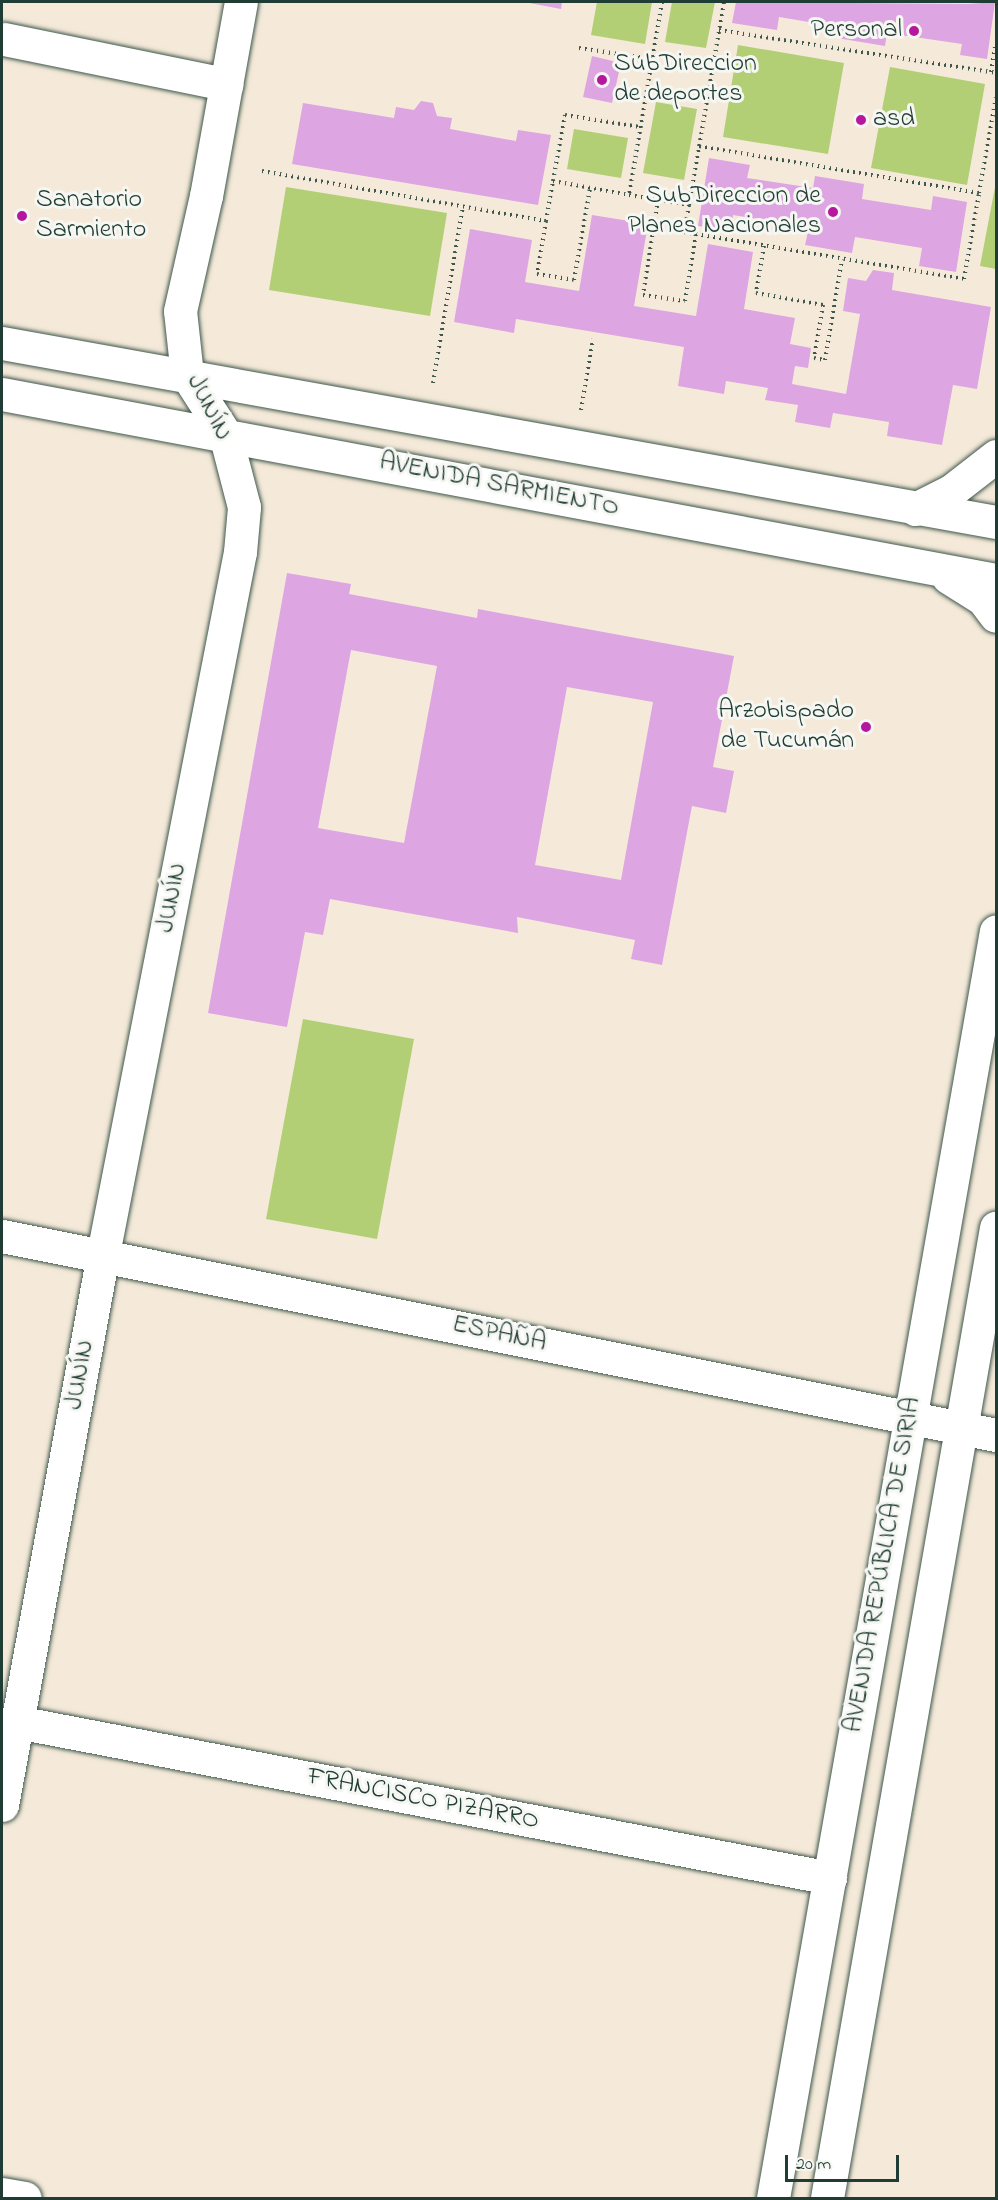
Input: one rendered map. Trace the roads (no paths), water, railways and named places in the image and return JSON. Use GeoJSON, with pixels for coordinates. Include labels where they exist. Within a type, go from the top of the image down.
{"type":"FeatureCollection","features":[{"type":"Feature","properties":{"kind":"main road","name":"JUNÍN"},"geometry":{"type":"LineString","coordinates":[[2,1805],[103,1254],[240,552],[244,507],[225,434],[187,375],[180,311],[241,2]]}},
{"type":"Feature","properties":{"kind":"main road"},"geometry":{"type":"LineString","coordinates":[[4,39],[226,84]]}},
{"type":"Feature","properties":{"kind":"main road","name":"AVENIDA SARMIENTO"},"geometry":{"type":"LineString","coordinates":[[2,343],[996,522]]}},
{"type":"Feature","properties":{"kind":"main road","name":"AVENIDA SARMIENTO"},"geometry":{"type":"LineString","coordinates":[[2,394],[996,580]]}},
{"type":"Feature","properties":{"kind":"main road"},"geometry":{"type":"LineString","coordinates":[[915,509],[951,491],[996,456]]}},
{"type":"Feature","properties":{"kind":"main road"},"geometry":{"type":"LineString","coordinates":[[936,570],[983,599],[996,615]]}},
{"type":"Feature","properties":{"kind":"main road","name":"AVENIDA REPÚBLICA DE SIRIA"},"geometry":{"type":"LineString","coordinates":[[773,2199],[996,931]]}},
{"type":"Feature","properties":{"kind":"main road","name":"AVENIDA REPÚBLICA DE SIRIA"},"geometry":{"type":"LineString","coordinates":[[827,2199],[996,1228]]}},
{"type":"Feature","properties":{"kind":"main road","name":"ESPAÑA"},"geometry":{"type":"LineString","coordinates":[[2,1236],[103,1254],[996,1435]]}},
{"type":"Feature","properties":{"kind":"main road","name":"FRANCISCO PIZARRO"},"geometry":{"type":"LineString","coordinates":[[17,1722],[830,1878]]}},
{"type":"Feature","properties":{"kind":"main road"},"geometry":{"type":"LineString","coordinates":[[2,2194],[25,2199]]}},
{"type":"Feature","properties":{"kind":"place","name":"Personal"},"geometry":{"type":"Point","coordinates":[914,31]}},
{"type":"Feature","properties":{"kind":"place","name":"SubDireccion de deportes"},"geometry":{"type":"Point","coordinates":[602,80]}},
{"type":"Feature","properties":{"kind":"place","name":"asd"},"geometry":{"type":"Point","coordinates":[861,120]}},
{"type":"Feature","properties":{"kind":"place","name":"SubDireccion de Planes Nacionales"},"geometry":{"type":"Point","coordinates":[833,212]}},
{"type":"Feature","properties":{"kind":"place","name":"Sanatorio Sarmiento"},"geometry":{"type":"Point","coordinates":[22,216]}},
{"type":"Feature","properties":{"kind":"place","name":"Arzobispado de Tucumán"},"geometry":{"type":"Point","coordinates":[866,727]}}]}
